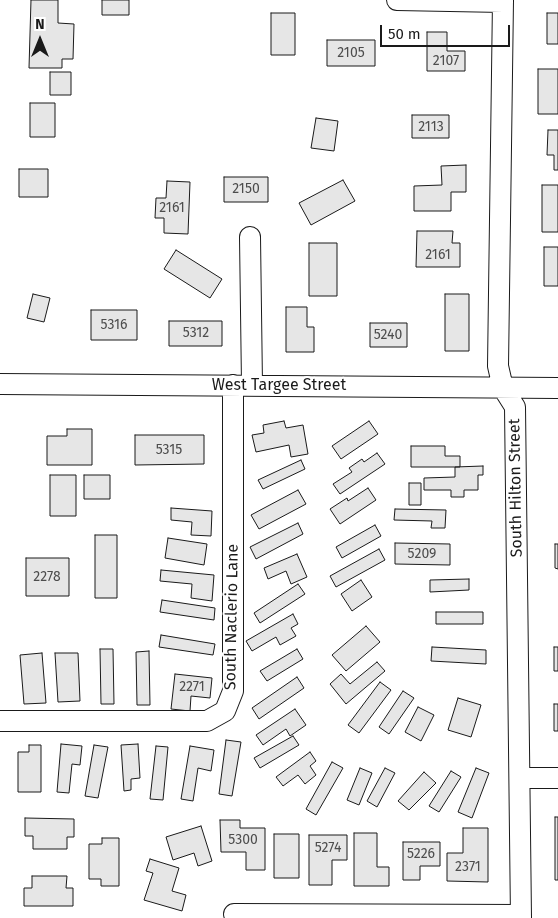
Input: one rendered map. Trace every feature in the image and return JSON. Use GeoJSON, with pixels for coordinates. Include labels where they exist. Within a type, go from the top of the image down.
{"type":"FeatureCollection","features":[{"type":"Feature","properties":{"kind":"street","name":"South Hilton Street"},"geometry":{"type":"LineString","coordinates":[[397,0],[503,1],[498,366],[503,388],[515,407],[520,917]]}},
{"type":"Feature","properties":{"kind":"street","name":"South Naclerio Lane"},"geometry":{"type":"LineString","coordinates":[[0,721],[207,721],[225,711],[233,691],[242,385],[250,237]]}},
{"type":"Feature","properties":{"kind":"street","name":"West Targee Street"},"geometry":{"type":"LineString","coordinates":[[0,384],[558,388]]}},
{"type":"Feature","properties":{"kind":"street"},"geometry":{"type":"LineString","coordinates":[[520,778],[558,778]]}},
{"type":"Feature","properties":{"kind":"street"},"geometry":{"type":"LineString","coordinates":[[234,914],[520,917]]}},
{"type":"Feature","properties":{"kind":"building"},"geometry":{"type":"Polygon","coordinates":[[[31,0],[58,0],[58,23],[74,24],[73,59],[62,59],[62,68],[29,68],[31,0]]]}},
{"type":"Feature","properties":{"kind":"building"},"geometry":{"type":"Polygon","coordinates":[[[102,0],[129,0],[129,15],[102,15],[102,0]]]}},
{"type":"Feature","properties":{"kind":"building"},"geometry":{"type":"Polygon","coordinates":[[[271,13],[295,13],[295,55],[271,55],[271,13]]]}},
{"type":"Feature","properties":{"kind":"building"},"geometry":{"type":"Polygon","coordinates":[[[547,13],[558,13],[558,44],[547,44],[547,13]]]}},
{"type":"Feature","properties":{"kind":"building"},"geometry":{"type":"Polygon","coordinates":[[[427,32],[447,32],[447,51],[465,51],[465,71],[427,71],[427,32]]]}},
{"type":"Feature","properties":{"kind":"building"},"geometry":{"type":"Polygon","coordinates":[[[327,40],[375,40],[375,66],[327,66],[327,40]]]}},
{"type":"Feature","properties":{"kind":"building"},"geometry":{"type":"Polygon","coordinates":[[[538,69],[558,69],[558,114],[538,114],[538,69]]]}},
{"type":"Feature","properties":{"kind":"building"},"geometry":{"type":"Polygon","coordinates":[[[50,72],[71,72],[71,95],[50,95],[50,72]]]}},
{"type":"Feature","properties":{"kind":"building"},"geometry":{"type":"Polygon","coordinates":[[[30,103],[55,103],[55,137],[30,137],[30,103]]]}},
{"type":"Feature","properties":{"kind":"building"},"geometry":{"type":"Polygon","coordinates":[[[412,115],[449,115],[449,138],[412,138],[412,115]]]}},
{"type":"Feature","properties":{"kind":"building"},"geometry":{"type":"Polygon","coordinates":[[[316,118],[338,121],[334,151],[311,148],[316,118]]]}},
{"type":"Feature","properties":{"kind":"building"},"geometry":{"type":"Polygon","coordinates":[[[548,130],[558,130],[558,170],[554,170],[554,155],[547,155],[548,130]]]}},
{"type":"Feature","properties":{"kind":"building"},"geometry":{"type":"Polygon","coordinates":[[[466,165],[466,192],[451,192],[451,211],[414,211],[414,186],[442,185],[441,166],[466,165]]]}},
{"type":"Feature","properties":{"kind":"building"},"geometry":{"type":"Polygon","coordinates":[[[19,169],[48,169],[48,197],[19,197],[19,169]]]}},
{"type":"Feature","properties":{"kind":"building"},"geometry":{"type":"Polygon","coordinates":[[[224,177],[268,177],[268,202],[224,202],[224,177]]]}},
{"type":"Feature","properties":{"kind":"building"},"geometry":{"type":"Polygon","coordinates":[[[343,180],[355,201],[311,225],[299,203],[343,180]]]}},
{"type":"Feature","properties":{"kind":"building"},"geometry":{"type":"Polygon","coordinates":[[[167,181],[190,182],[188,234],[164,233],[164,218],[155,218],[156,198],[166,198],[167,181]]]}},
{"type":"Feature","properties":{"kind":"building"},"geometry":{"type":"Polygon","coordinates":[[[542,185],[558,185],[558,232],[542,232],[542,185]]]}},
{"type":"Feature","properties":{"kind":"building"},"geometry":{"type":"Polygon","coordinates":[[[417,231],[453,231],[452,243],[460,243],[460,267],[416,267],[417,231]]]}},
{"type":"Feature","properties":{"kind":"building"},"geometry":{"type":"Polygon","coordinates":[[[309,243],[337,243],[337,296],[309,296],[309,243]]]}},
{"type":"Feature","properties":{"kind":"building"},"geometry":{"type":"Polygon","coordinates":[[[544,247],[558,247],[558,286],[544,286],[544,247]]]}},
{"type":"Feature","properties":{"kind":"building"},"geometry":{"type":"Polygon","coordinates":[[[176,250],[222,279],[210,298],[164,269],[176,250]]]}},
{"type":"Feature","properties":{"kind":"building"},"geometry":{"type":"Polygon","coordinates":[[[33,294],[50,298],[44,322],[27,318],[33,294]]]}},
{"type":"Feature","properties":{"kind":"building"},"geometry":{"type":"Polygon","coordinates":[[[445,294],[469,294],[469,351],[445,351],[445,294]]]}},
{"type":"Feature","properties":{"kind":"building"},"geometry":{"type":"Polygon","coordinates":[[[286,307],[307,307],[307,327],[314,327],[314,352],[286,352],[286,307]]]}},
{"type":"Feature","properties":{"kind":"building"},"geometry":{"type":"Polygon","coordinates":[[[91,310],[137,310],[137,340],[91,340],[91,310]]]}},
{"type":"Feature","properties":{"kind":"building"},"geometry":{"type":"Polygon","coordinates":[[[169,321],[222,321],[222,346],[169,346],[169,321]]]}},
{"type":"Feature","properties":{"kind":"building"},"geometry":{"type":"Polygon","coordinates":[[[370,323],[407,323],[407,347],[370,347],[370,323]]]}},
{"type":"Feature","properties":{"kind":"building"},"geometry":{"type":"Polygon","coordinates":[[[284,421],[286,428],[303,425],[308,454],[291,457],[289,445],[256,452],[252,435],[264,433],[263,425],[284,421]]]}},
{"type":"Feature","properties":{"kind":"building"},"geometry":{"type":"Polygon","coordinates":[[[369,421],[378,434],[341,459],[332,446],[369,421]]]}},
{"type":"Feature","properties":{"kind":"building"},"geometry":{"type":"Polygon","coordinates":[[[67,429],[92,429],[92,465],[47,465],[47,436],[67,436],[67,429]]]}},
{"type":"Feature","properties":{"kind":"building"},"geometry":{"type":"Polygon","coordinates":[[[135,435],[204,435],[204,464],[135,465],[135,435]]]}},
{"type":"Feature","properties":{"kind":"building"},"geometry":{"type":"Polygon","coordinates":[[[411,446],[445,446],[445,456],[460,456],[460,467],[411,467],[411,446]]]}},
{"type":"Feature","properties":{"kind":"building"},"geometry":{"type":"Polygon","coordinates":[[[377,453],[385,464],[340,494],[333,484],[352,472],[349,468],[362,459],[364,462],[377,453]]]}},
{"type":"Feature","properties":{"kind":"building"},"geometry":{"type":"Polygon","coordinates":[[[301,460],[305,469],[263,489],[258,480],[301,460]]]}},
{"type":"Feature","properties":{"kind":"building"},"geometry":{"type":"Polygon","coordinates":[[[483,466],[483,475],[478,475],[478,490],[464,490],[464,497],[451,497],[451,490],[424,490],[424,478],[455,477],[455,467],[483,466]]]}},
{"type":"Feature","properties":{"kind":"building"},"geometry":{"type":"Polygon","coordinates":[[[50,475],[76,475],[76,516],[50,516],[50,475]]]}},
{"type":"Feature","properties":{"kind":"building"},"geometry":{"type":"Polygon","coordinates":[[[84,475],[110,475],[110,499],[84,499],[84,475]]]}},
{"type":"Feature","properties":{"kind":"building"},"geometry":{"type":"Polygon","coordinates":[[[409,483],[421,483],[421,505],[409,505],[409,483]]]}},
{"type":"Feature","properties":{"kind":"building"},"geometry":{"type":"Polygon","coordinates":[[[368,488],[376,500],[340,524],[330,509],[347,498],[348,501],[368,488]]]}},
{"type":"Feature","properties":{"kind":"building"},"geometry":{"type":"Polygon","coordinates":[[[298,490],[306,504],[259,529],[251,515],[298,490]]]}},
{"type":"Feature","properties":{"kind":"building"},"geometry":{"type":"Polygon","coordinates":[[[171,508],[212,511],[211,536],[191,535],[192,522],[171,520],[171,508]]]}},
{"type":"Feature","properties":{"kind":"building"},"geometry":{"type":"Polygon","coordinates":[[[395,509],[446,510],[445,528],[431,528],[432,521],[394,520],[395,509]]]}},
{"type":"Feature","properties":{"kind":"building"},"geometry":{"type":"Polygon","coordinates":[[[298,523],[303,534],[256,559],[250,547],[298,523]]]}},
{"type":"Feature","properties":{"kind":"building"},"geometry":{"type":"Polygon","coordinates":[[[375,525],[381,536],[342,558],[336,547],[375,525]]]}},
{"type":"Feature","properties":{"kind":"building"},"geometry":{"type":"Polygon","coordinates":[[[95,535],[117,535],[117,598],[95,598],[95,535]]]}},
{"type":"Feature","properties":{"kind":"building"},"geometry":{"type":"Polygon","coordinates":[[[168,538],[207,544],[204,565],[165,558],[168,538]]]}},
{"type":"Feature","properties":{"kind":"building"},"geometry":{"type":"Polygon","coordinates":[[[395,543],[450,544],[450,565],[395,564],[395,543]]]}},
{"type":"Feature","properties":{"kind":"building"},"geometry":{"type":"Polygon","coordinates":[[[555,544],[558,544],[558,569],[555,568],[555,544]]]}},
{"type":"Feature","properties":{"kind":"building"},"geometry":{"type":"Polygon","coordinates":[[[379,549],[385,560],[336,587],[330,576],[379,549]]]}},
{"type":"Feature","properties":{"kind":"building"},"geometry":{"type":"Polygon","coordinates":[[[297,554],[307,577],[291,584],[286,571],[268,579],[264,568],[297,554]]]}},
{"type":"Feature","properties":{"kind":"building"},"geometry":{"type":"Polygon","coordinates":[[[26,558],[69,558],[69,596],[26,596],[26,558]]]}},
{"type":"Feature","properties":{"kind":"building"},"geometry":{"type":"Polygon","coordinates":[[[161,570],[214,575],[212,601],[191,598],[192,584],[160,581],[161,570]]]}},
{"type":"Feature","properties":{"kind":"building"},"geometry":{"type":"Polygon","coordinates":[[[469,579],[469,590],[430,592],[430,580],[469,579]]]}},
{"type":"Feature","properties":{"kind":"building"},"geometry":{"type":"Polygon","coordinates":[[[361,580],[372,597],[352,611],[341,594],[361,580]]]}},
{"type":"Feature","properties":{"kind":"building"},"geometry":{"type":"Polygon","coordinates":[[[298,584],[305,594],[260,623],[254,613],[298,584]]]}},
{"type":"Feature","properties":{"kind":"building"},"geometry":{"type":"Polygon","coordinates":[[[162,600],[215,608],[214,620],[160,612],[162,600]]]}},
{"type":"Feature","properties":{"kind":"building"},"geometry":{"type":"Polygon","coordinates":[[[436,612],[483,612],[483,624],[436,624],[436,612]]]}},
{"type":"Feature","properties":{"kind":"building"},"geometry":{"type":"Polygon","coordinates":[[[293,614],[298,624],[291,628],[296,636],[280,645],[276,637],[252,651],[246,641],[293,614]]]}},
{"type":"Feature","properties":{"kind":"building"},"geometry":{"type":"Polygon","coordinates":[[[366,626],[380,642],[346,671],[332,655],[366,626]]]}},
{"type":"Feature","properties":{"kind":"building"},"geometry":{"type":"Polygon","coordinates":[[[161,635],[215,644],[213,655],[159,647],[161,635]]]}},
{"type":"Feature","properties":{"kind":"building"},"geometry":{"type":"Polygon","coordinates":[[[432,647],[486,650],[486,664],[431,661],[432,647]]]}},
{"type":"Feature","properties":{"kind":"building"},"geometry":{"type":"Polygon","coordinates":[[[554,647],[558,647],[558,671],[554,671],[554,647]]]}},
{"type":"Feature","properties":{"kind":"building"},"geometry":{"type":"Polygon","coordinates":[[[100,649],[113,649],[114,704],[101,704],[100,649]]]}},
{"type":"Feature","properties":{"kind":"building"},"geometry":{"type":"Polygon","coordinates":[[[297,649],[303,659],[267,681],[260,671],[297,649]]]}},
{"type":"Feature","properties":{"kind":"building"},"geometry":{"type":"Polygon","coordinates":[[[149,651],[150,705],[137,705],[136,652],[149,651]]]}},
{"type":"Feature","properties":{"kind":"building"},"geometry":{"type":"Polygon","coordinates":[[[42,653],[46,703],[24,704],[20,655],[42,653]]]}},
{"type":"Feature","properties":{"kind":"building"},"geometry":{"type":"Polygon","coordinates":[[[55,653],[78,653],[80,701],[58,702],[55,653]]]}},
{"type":"Feature","properties":{"kind":"building"},"geometry":{"type":"Polygon","coordinates":[[[377,662],[385,671],[346,704],[330,684],[341,674],[350,684],[377,662]]]}},
{"type":"Feature","properties":{"kind":"building"},"geometry":{"type":"Polygon","coordinates":[[[175,674],[212,678],[210,698],[191,696],[190,711],[171,709],[175,674]]]}},
{"type":"Feature","properties":{"kind":"building"},"geometry":{"type":"Polygon","coordinates":[[[297,677],[304,688],[259,719],[252,708],[297,677]]]}},
{"type":"Feature","properties":{"kind":"building"},"geometry":{"type":"Polygon","coordinates":[[[380,682],[391,690],[359,733],[348,725],[380,682]]]}},
{"type":"Feature","properties":{"kind":"building"},"geometry":{"type":"Polygon","coordinates":[[[403,691],[414,698],[389,734],[379,727],[403,691]]]}},
{"type":"Feature","properties":{"kind":"building"},"geometry":{"type":"Polygon","coordinates":[[[458,698],[481,705],[471,737],[448,730],[458,698]]]}},
{"type":"Feature","properties":{"kind":"building"},"geometry":{"type":"Polygon","coordinates":[[[554,704],[558,704],[558,731],[554,731],[554,704]]]}},
{"type":"Feature","properties":{"kind":"building"},"geometry":{"type":"Polygon","coordinates":[[[418,707],[434,715],[421,741],[405,732],[418,707]]]}},
{"type":"Feature","properties":{"kind":"building"},"geometry":{"type":"Polygon","coordinates":[[[295,709],[306,725],[290,736],[286,729],[263,745],[256,735],[295,709]]]}},
{"type":"Feature","properties":{"kind":"building"},"geometry":{"type":"Polygon","coordinates":[[[293,736],[299,745],[260,768],[254,758],[293,736]]]}},
{"type":"Feature","properties":{"kind":"building"},"geometry":{"type":"Polygon","coordinates":[[[226,740],[241,742],[232,796],[219,794],[226,740]]]}},
{"type":"Feature","properties":{"kind":"building"},"geometry":{"type":"Polygon","coordinates":[[[61,744],[82,746],[80,765],[72,764],[69,793],[57,792],[61,744]]]}},
{"type":"Feature","properties":{"kind":"building"},"geometry":{"type":"Polygon","coordinates":[[[138,744],[140,778],[131,779],[131,790],[124,791],[121,745],[138,744]]]}},
{"type":"Feature","properties":{"kind":"building"},"geometry":{"type":"Polygon","coordinates":[[[29,745],[41,745],[41,792],[18,792],[18,752],[29,752],[29,745]]]}},
{"type":"Feature","properties":{"kind":"building"},"geometry":{"type":"Polygon","coordinates":[[[94,745],[108,747],[98,798],[85,796],[94,745]]]}},
{"type":"Feature","properties":{"kind":"building"},"geometry":{"type":"Polygon","coordinates":[[[156,746],[168,747],[163,800],[150,799],[156,746]]]}},
{"type":"Feature","properties":{"kind":"building"},"geometry":{"type":"Polygon","coordinates":[[[190,746],[214,750],[211,771],[198,768],[193,801],[181,799],[190,746]]]}},
{"type":"Feature","properties":{"kind":"building"},"geometry":{"type":"Polygon","coordinates":[[[310,752],[316,761],[310,766],[316,775],[305,784],[298,775],[283,786],[276,777],[310,752]]]}},
{"type":"Feature","properties":{"kind":"building"},"geometry":{"type":"Polygon","coordinates":[[[332,762],[343,768],[316,815],[306,809],[332,762]]]}},
{"type":"Feature","properties":{"kind":"building"},"geometry":{"type":"Polygon","coordinates":[[[360,768],[372,773],[359,805],[347,800],[360,768]]]}},
{"type":"Feature","properties":{"kind":"building"},"geometry":{"type":"Polygon","coordinates":[[[385,768],[395,773],[377,807],[367,801],[385,768]]]}},
{"type":"Feature","properties":{"kind":"building"},"geometry":{"type":"Polygon","coordinates":[[[476,768],[489,773],[472,818],[458,812],[476,768]]]}},
{"type":"Feature","properties":{"kind":"building"},"geometry":{"type":"Polygon","coordinates":[[[451,771],[461,777],[439,812],[429,806],[451,771]]]}},
{"type":"Feature","properties":{"kind":"building"},"geometry":{"type":"Polygon","coordinates":[[[424,772],[436,783],[409,810],[398,801],[424,772]]]}},
{"type":"Feature","properties":{"kind":"building"},"geometry":{"type":"Polygon","coordinates":[[[555,817],[558,817],[558,880],[555,880],[555,817]]]}},
{"type":"Feature","properties":{"kind":"building"},"geometry":{"type":"Polygon","coordinates":[[[25,818],[74,819],[74,837],[67,837],[67,849],[33,849],[33,836],[25,836],[25,818]]]}},
{"type":"Feature","properties":{"kind":"building"},"geometry":{"type":"Polygon","coordinates":[[[220,820],[240,820],[240,828],[265,828],[265,870],[246,870],[246,852],[221,852],[220,820]]]}},
{"type":"Feature","properties":{"kind":"building"},"geometry":{"type":"Polygon","coordinates":[[[201,826],[212,861],[198,866],[194,853],[173,860],[166,837],[201,826]]]}},
{"type":"Feature","properties":{"kind":"building"},"geometry":{"type":"Polygon","coordinates":[[[463,828],[488,828],[488,882],[447,881],[447,853],[463,853],[463,828]]]}},
{"type":"Feature","properties":{"kind":"building"},"geometry":{"type":"Polygon","coordinates":[[[354,833],[377,833],[377,867],[389,867],[389,886],[354,886],[354,833]]]}},
{"type":"Feature","properties":{"kind":"building"},"geometry":{"type":"Polygon","coordinates":[[[274,834],[299,834],[299,878],[274,878],[274,834]]]}},
{"type":"Feature","properties":{"kind":"building"},"geometry":{"type":"Polygon","coordinates":[[[309,835],[347,835],[347,860],[332,860],[332,885],[309,885],[309,835]]]}},
{"type":"Feature","properties":{"kind":"building"},"geometry":{"type":"Polygon","coordinates":[[[102,838],[119,838],[119,886],[101,886],[101,879],[89,879],[89,844],[102,844],[102,838]]]}},
{"type":"Feature","properties":{"kind":"building"},"geometry":{"type":"Polygon","coordinates":[[[403,842],[440,842],[440,866],[420,866],[420,880],[403,880],[403,842]]]}},
{"type":"Feature","properties":{"kind":"building"},"geometry":{"type":"Polygon","coordinates":[[[150,859],[179,868],[172,891],[186,895],[182,911],[144,900],[153,873],[146,871],[150,859]]]}},
{"type":"Feature","properties":{"kind":"building"},"geometry":{"type":"Polygon","coordinates":[[[32,876],[67,876],[66,888],[73,888],[73,906],[24,906],[24,888],[32,888],[32,876]]]}}]}
